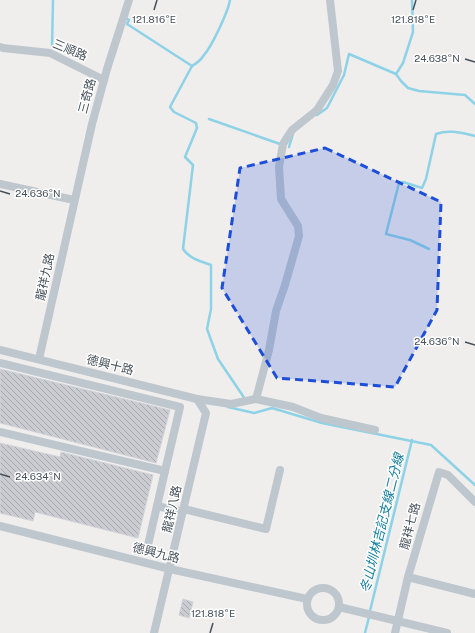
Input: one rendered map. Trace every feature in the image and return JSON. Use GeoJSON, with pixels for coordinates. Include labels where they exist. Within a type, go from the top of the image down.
{"type":"FeatureCollection","features":[{"type":"Feature","properties":{"kind":"street","name":"三奇路"},"geometry":{"type":"LineString","coordinates":[[74,200],[104,80],[129,0]]}},
{"type":"Feature","properties":{"kind":"street"},"geometry":{"type":"LineString","coordinates":[[330,0],[338,71],[333,85],[317,110],[292,130],[283,144],[279,167],[281,199],[298,226],[299,236],[276,311],[269,350],[256,399],[293,407],[321,418],[375,430]]}},
{"type":"Feature","properties":{"kind":"street","name":"三順路"},"geometry":{"type":"LineString","coordinates":[[0,47],[50,53],[104,80]]}},
{"type":"Feature","properties":{"kind":"street"},"geometry":{"type":"LineString","coordinates":[[0,184],[74,200]]}},
{"type":"Feature","properties":{"kind":"street","name":"龍祥九路"},"geometry":{"type":"LineString","coordinates":[[39,359],[74,200]]}},
{"type":"Feature","properties":{"kind":"street","name":"德興十路"},"geometry":{"type":"LineString","coordinates":[[0,350],[197,399],[231,404],[256,399]]}},
{"type":"Feature","properties":{"kind":"street"},"geometry":{"type":"LineString","coordinates":[[0,363],[180,407],[148,545]]}},
{"type":"Feature","properties":{"kind":"street","name":"龍祥八路"},"geometry":{"type":"LineString","coordinates":[[154,633],[206,413],[197,399]]}},
{"type":"Feature","properties":{"kind":"street"},"geometry":{"type":"LineString","coordinates":[[0,432],[165,471]]}},
{"type":"Feature","properties":{"kind":"street"},"geometry":{"type":"LineString","coordinates":[[157,506],[266,529],[280,470]]}},
{"type":"Feature","properties":{"kind":"street","name":"龍祥七路"},"geometry":{"type":"LineString","coordinates":[[395,633],[408,577],[439,472],[448,475],[475,502]]}},
{"type":"Feature","properties":{"kind":"street","name":"德興九路"},"geometry":{"type":"LineString","coordinates":[[0,526],[170,569],[307,600]]}},
{"type":"Feature","properties":{"kind":"street"},"geometry":{"type":"LineString","coordinates":[[408,577],[475,594]]}},
{"type":"Feature","properties":{"kind":"street"},"geometry":{"type":"LineString","coordinates":[[318,588],[329,589],[337,596],[339,607],[337,612],[330,619],[319,620],[310,615],[306,605],[307,600],[313,591],[318,588]]}},
{"type":"Feature","properties":{"kind":"street"},"geometry":{"type":"LineString","coordinates":[[339,607],[447,633]]}},
{"type":"Feature","properties":{"kind":"highlighted area"},"geometry":{"type":"Polygon","coordinates":[[[325,148],[441,202],[437,310],[395,387],[277,378],[222,288],[240,168],[325,148]]]}},
{"type":"Feature","properties":{"kind":"building"},"geometry":{"type":"Polygon","coordinates":[[[0,369],[170,410],[156,463],[0,423],[0,369]]]}},
{"type":"Feature","properties":{"kind":"building"},"geometry":{"type":"Polygon","coordinates":[[[0,443],[60,457],[61,452],[153,475],[138,538],[35,512],[33,521],[0,513],[0,443]]]}},
{"type":"Feature","properties":{"kind":"building"},"geometry":{"type":"Polygon","coordinates":[[[183,599],[193,602],[189,618],[179,615],[183,599]]]}},
{"type":"Feature","properties":{"kind":"waterway"},"geometry":{"type":"LineString","coordinates":[[52,47],[53,0]]}},
{"type":"Feature","properties":{"kind":"waterway"},"geometry":{"type":"LineString","coordinates":[[230,0],[215,37],[202,58],[192,66],[170,107],[174,112],[196,123],[197,128],[185,157],[193,165],[183,249],[192,257],[211,265],[211,309],[207,329],[218,359],[245,399]]}},
{"type":"Feature","properties":{"kind":"waterway"},"geometry":{"type":"LineString","coordinates":[[412,0],[413,32],[403,63],[396,74],[408,88],[419,91],[465,95],[475,104]]}},
{"type":"Feature","properties":{"kind":"waterway"},"geometry":{"type":"LineString","coordinates":[[126,18],[129,20],[127,24],[192,66]]}},
{"type":"Feature","properties":{"kind":"waterway"},"geometry":{"type":"LineString","coordinates":[[317,115],[327,108],[344,75],[349,54],[396,74]]}},
{"type":"Feature","properties":{"kind":"waterway"},"geometry":{"type":"LineString","coordinates":[[209,119],[280,144]]}},
{"type":"Feature","properties":{"kind":"waterway"},"geometry":{"type":"LineString","coordinates":[[429,249],[410,240],[386,234],[399,183],[403,182],[422,188],[426,179],[436,134],[451,132],[475,136]]}},
{"type":"Feature","properties":{"kind":"waterway"},"geometry":{"type":"LineString","coordinates":[[289,147],[293,134]]}},
{"type":"Feature","properties":{"kind":"waterway"},"geometry":{"type":"LineString","coordinates":[[228,407],[254,413],[272,408],[322,423],[431,445],[475,485]]}},
{"type":"Feature","properties":{"kind":"waterway","name":"冬山圳林吉記支線二分線"},"geometry":{"type":"LineString","coordinates":[[370,611],[412,440]]}},
{"type":"Feature","properties":{"kind":"waterway","name":"冬山圳林吉記支線二分線"},"geometry":{"type":"LineString","coordinates":[[365,633],[369,617]]}}]}
